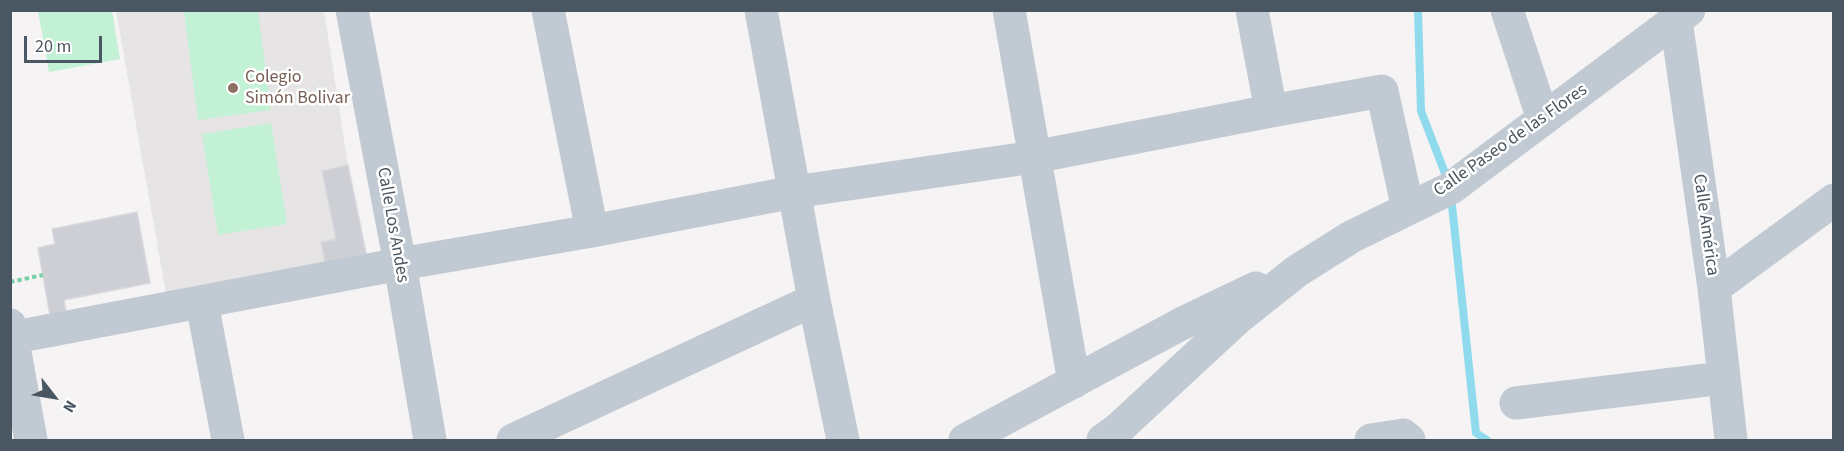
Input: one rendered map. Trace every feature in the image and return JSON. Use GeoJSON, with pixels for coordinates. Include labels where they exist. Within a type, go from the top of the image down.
{"type":"FeatureCollection","features":[{"type":"Feature","properties":{"kind":"street","name":"Calle Los Andes"},"geometry":{"type":"LineString","coordinates":[[352,10],[400,264],[430,441]]}},
{"type":"Feature","properties":{"kind":"street"},"geometry":{"type":"LineString","coordinates":[[548,10],[592,231]]}},
{"type":"Feature","properties":{"kind":"street"},"geometry":{"type":"LineString","coordinates":[[761,10],[814,300],[843,441]]}},
{"type":"Feature","properties":{"kind":"street"},"geometry":{"type":"LineString","coordinates":[[1010,10],[1074,382]]}},
{"type":"Feature","properties":{"kind":"street"},"geometry":{"type":"LineString","coordinates":[[1252,10],[1271,111]]}},
{"type":"Feature","properties":{"kind":"street"},"geometry":{"type":"LineString","coordinates":[[1508,10],[1543,119]]}},
{"type":"Feature","properties":{"kind":"street","name":"Calle Paseo de las Flores"},"geometry":{"type":"LineString","coordinates":[[1118,437],[1239,317],[1286,279],[1351,237],[1451,188],[1680,14]]}},
{"type":"Feature","properties":{"kind":"street","name":"Calle América"},"geometry":{"type":"LineString","coordinates":[[1680,14],[1731,441]]}},
{"type":"Feature","properties":{"kind":"street"},"geometry":{"type":"LineString","coordinates":[[31,441],[11,333],[201,303],[794,192],[1034,157],[1382,91],[1408,209]]}},
{"type":"Feature","properties":{"kind":"street"},"geometry":{"type":"LineString","coordinates":[[1714,288],[1833,200]]}},
{"type":"Feature","properties":{"kind":"street"},"geometry":{"type":"LineString","coordinates":[[986,436],[1074,382],[1181,324],[1250,290],[1286,279]]}},
{"type":"Feature","properties":{"kind":"street"},"geometry":{"type":"LineString","coordinates":[[513,441],[814,300]]}},
{"type":"Feature","properties":{"kind":"street"},"geometry":{"type":"LineString","coordinates":[[201,303],[228,441]]}},
{"type":"Feature","properties":{"kind":"street"},"geometry":{"type":"LineString","coordinates":[[1516,403],[1723,378]]}},
{"type":"Feature","properties":{"kind":"street"},"geometry":{"type":"LineString","coordinates":[[1371,441],[1403,435],[1409,441]]}},
{"type":"Feature","properties":{"kind":"path"},"geometry":{"type":"LineString","coordinates":[[10,282],[43,275]]}},
{"type":"Feature","properties":{"kind":"shaded area","name":"Colegio Simón Bolivar"},"geometry":{"type":"Polygon","coordinates":[[[116,11],[324,11],[348,165],[366,253],[168,305],[116,11]]]}},
{"type":"Feature","properties":{"kind":"green space"},"geometry":{"type":"Polygon","coordinates":[[[38,11],[112,11],[120,59],[49,72],[38,11]]]}},
{"type":"Feature","properties":{"kind":"green space"},"geometry":{"type":"Polygon","coordinates":[[[184,11],[258,11],[271,110],[198,120],[184,11]]]}},
{"type":"Feature","properties":{"kind":"green space"},"geometry":{"type":"Polygon","coordinates":[[[271,123],[287,224],[218,235],[202,134],[271,123]]]}},
{"type":"Feature","properties":{"kind":"building"},"geometry":{"type":"Polygon","coordinates":[[[348,165],[366,253],[361,265],[327,273],[321,242],[336,239],[322,171],[348,165]]]}},
{"type":"Feature","properties":{"kind":"building"},"geometry":{"type":"Polygon","coordinates":[[[137,212],[150,283],[64,300],[66,312],[50,315],[38,248],[55,244],[52,229],[137,212]]]}},
{"type":"Feature","properties":{"kind":"waterway"},"geometry":{"type":"LineString","coordinates":[[1418,10],[1421,111],[1448,181]]}},
{"type":"Feature","properties":{"kind":"waterway"},"geometry":{"type":"LineString","coordinates":[[1451,196],[1476,433],[1487,440]]}},
{"type":"Feature","properties":{"kind":"place","name":"Colegio Simón Bolivar"},"geometry":{"type":"Point","coordinates":[233,88]}}]}
